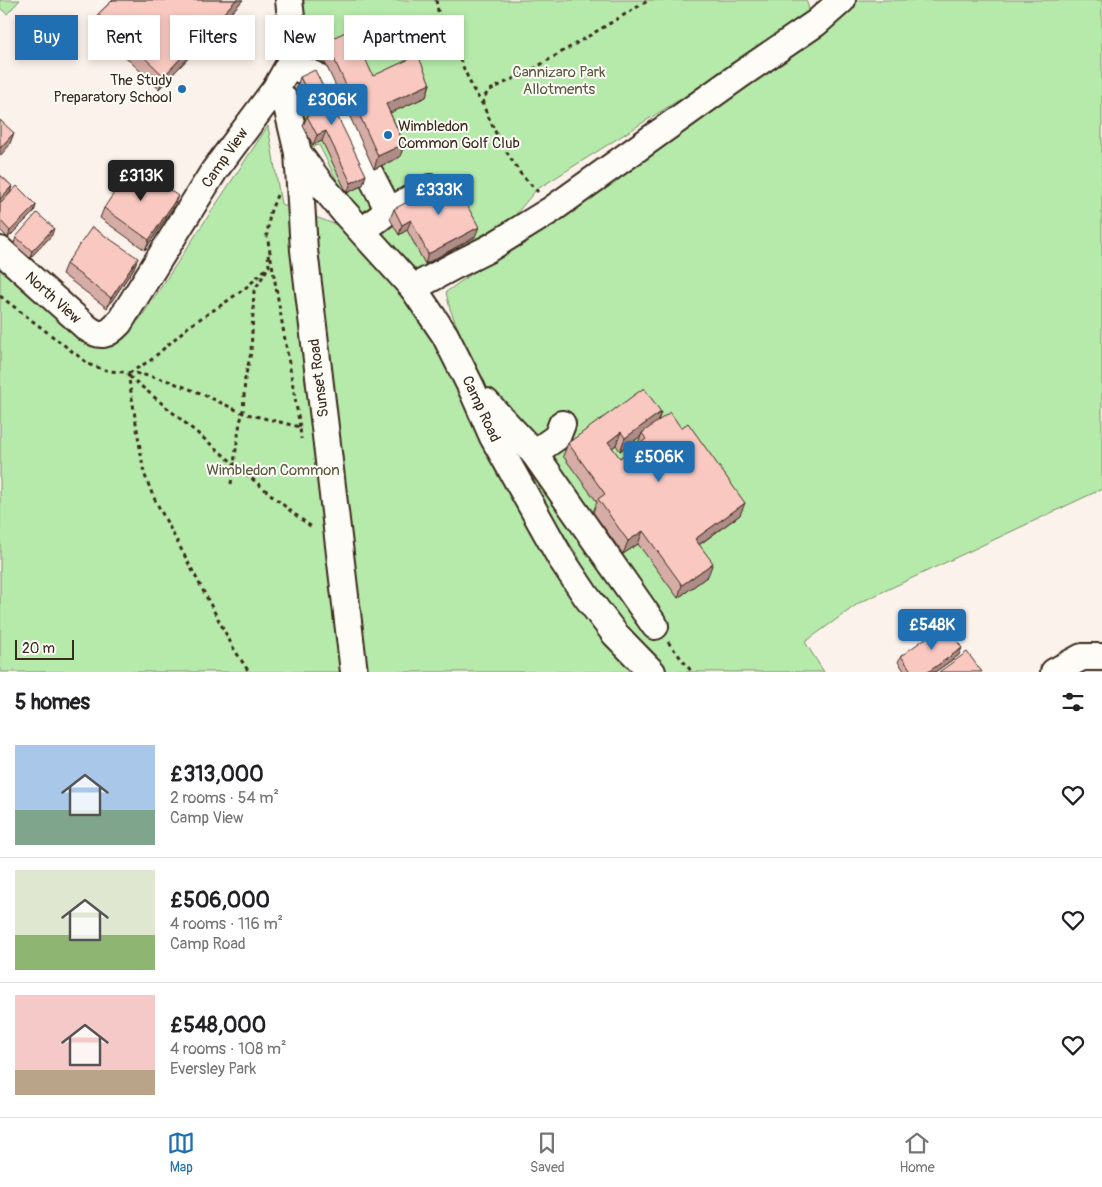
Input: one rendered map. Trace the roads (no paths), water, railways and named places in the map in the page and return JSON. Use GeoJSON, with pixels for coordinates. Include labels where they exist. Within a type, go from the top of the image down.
{"type":"FeatureCollection","features":[{"type":"Feature","properties":{"kind":"street","name":"Camp View"},"geometry":{"type":"LineString","coordinates":[[111,332],[119,323],[214,171],[276,88],[289,65],[292,48],[292,26],[289,0]]}},
{"type":"Feature","properties":{"kind":"street"},"geometry":{"type":"LineString","coordinates":[[412,288],[488,249],[552,210],[816,23],[842,0]]}},
{"type":"Feature","properties":{"kind":"street"},"geometry":{"type":"LineString","coordinates":[[289,65],[315,75],[324,84],[389,211]]}},
{"type":"Feature","properties":{"kind":"street","name":"Sunset Road"},"geometry":{"type":"LineString","coordinates":[[276,88],[286,102],[298,153],[304,250],[354,672]]}},
{"type":"Feature","properties":{"kind":"street","name":"Camp Road"},"geometry":{"type":"LineString","coordinates":[[298,153],[320,184],[412,288],[446,335],[494,436],[560,557],[586,596],[615,634],[652,672]]}},
{"type":"Feature","properties":{"kind":"street"},"geometry":{"type":"LineString","coordinates":[[361,231],[389,211],[430,188]]}},
{"type":"Feature","properties":{"kind":"street","name":"North View"},"geometry":{"type":"LineString","coordinates":[[0,250],[87,328],[96,334],[111,332]]}},
{"type":"Feature","properties":{"kind":"street"},"geometry":{"type":"LineString","coordinates":[[472,387],[534,453],[655,626]]}},
{"type":"Feature","properties":{"kind":"street"},"geometry":{"type":"LineString","coordinates":[[534,453],[557,437],[562,424]]}},
{"type":"Feature","properties":{"kind":"street"},"geometry":{"type":"LineString","coordinates":[[1054,672],[1082,657],[1102,657]]}},
{"type":"Feature","properties":{"kind":"place","name":"The Study Preparatory School"},"geometry":{"type":"Point","coordinates":[182,89]}},
{"type":"Feature","properties":{"kind":"place","name":"Wimbledon Common Golf Club"},"geometry":{"type":"Point","coordinates":[388,135]}},
{"type":"Feature","properties":{"kind":"park label","name":"Cannizaro Park Allotments"},"geometry":{"type":"Point","coordinates":[559,80]}},
{"type":"Feature","properties":{"kind":"park label","name":"Wimbledon Common"},"geometry":{"type":"Point","coordinates":[273,470]}}]}
